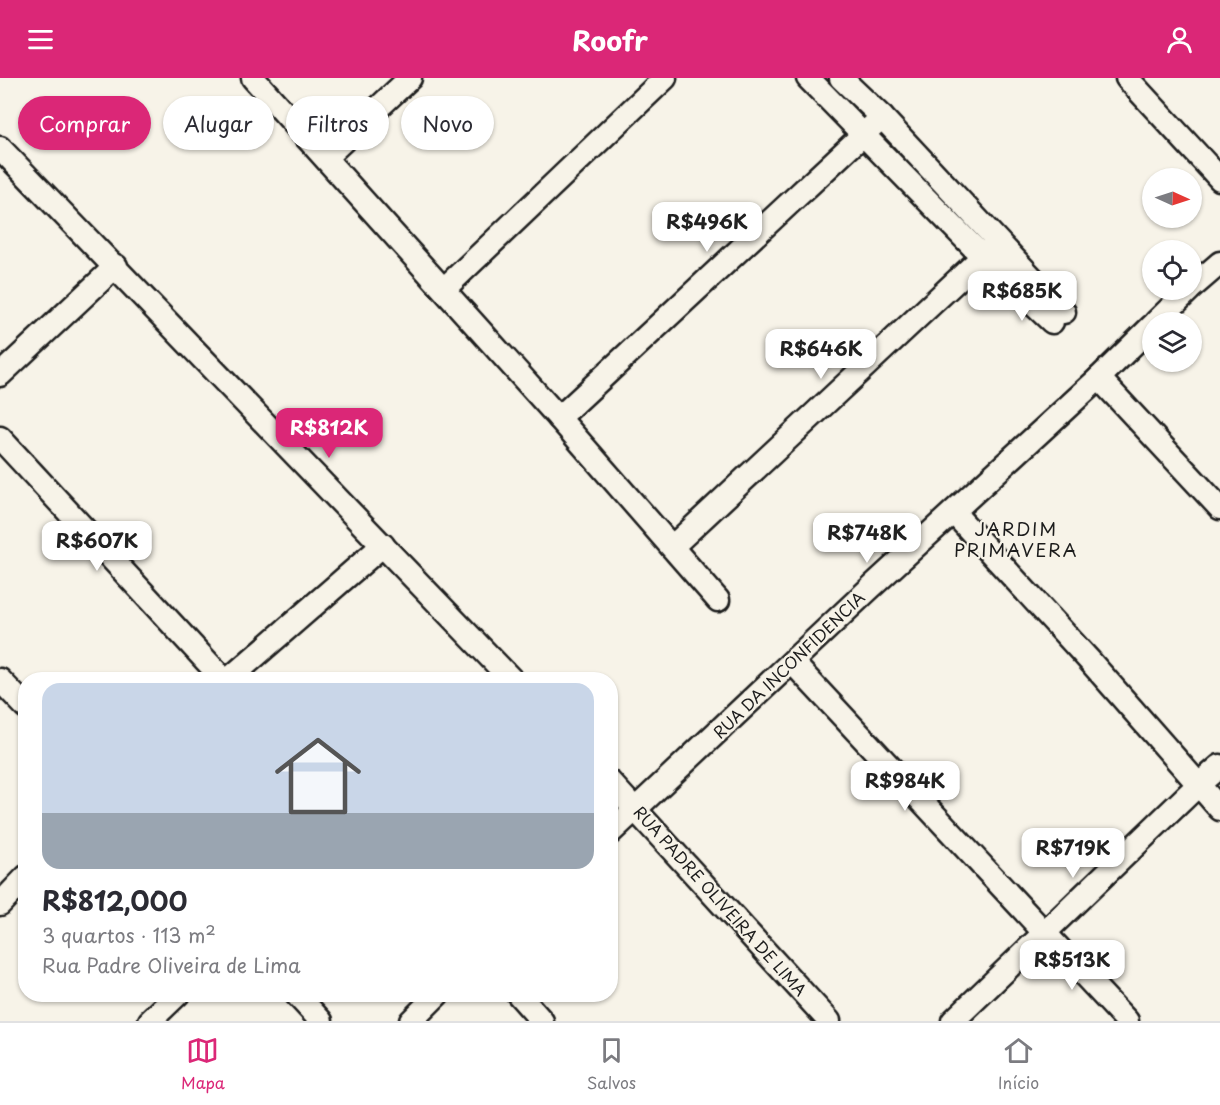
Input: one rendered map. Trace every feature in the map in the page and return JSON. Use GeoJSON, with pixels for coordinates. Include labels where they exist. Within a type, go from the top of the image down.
{"type":"FeatureCollection","features":[{"type":"Feature","properties":{"kind":"street"},"geometry":{"type":"LineString","coordinates":[[253,78],[559,418],[718,600]]}},
{"type":"Feature","properties":{"kind":"street"},"geometry":{"type":"LineString","coordinates":[[326,157],[410,78]]}},
{"type":"Feature","properties":{"kind":"street"},"geometry":{"type":"LineString","coordinates":[[444,289],[665,78]]}},
{"type":"Feature","properties":{"kind":"street"},"geometry":{"type":"LineString","coordinates":[[808,78],[1058,317]]}},
{"type":"Feature","properties":{"kind":"street"},"geometry":{"type":"LineString","coordinates":[[841,78],[882,117],[990,250]]}},
{"type":"Feature","properties":{"kind":"street"},"geometry":{"type":"LineString","coordinates":[[1127,78],[1220,179]]}},
{"type":"Feature","properties":{"kind":"street"},"geometry":{"type":"LineString","coordinates":[[559,418],[882,117]]}},
{"type":"Feature","properties":{"kind":"street"},"geometry":{"type":"LineString","coordinates":[[0,148],[504,672]]}},
{"type":"Feature","properties":{"kind":"street"},"geometry":{"type":"LineString","coordinates":[[672,546],[990,250]]}},
{"type":"Feature","properties":{"kind":"street"},"geometry":{"type":"LineString","coordinates":[[1202,279],[1220,263]]}},
{"type":"Feature","properties":{"kind":"street"},"geometry":{"type":"LineString","coordinates":[[0,375],[116,266]]}},
{"type":"Feature","properties":{"kind":"street"},"geometry":{"type":"LineString","coordinates":[[1166,312],[1179,300]]}},
{"type":"Feature","properties":{"kind":"street","name":"RUA DA INCONFIDENCIA"},"geometry":{"type":"LineString","coordinates":[[618,826],[1142,336]]}},
{"type":"Feature","properties":{"kind":"street"},"geometry":{"type":"LineString","coordinates":[[1099,378],[1220,508]]}},
{"type":"Feature","properties":{"kind":"street"},"geometry":{"type":"LineString","coordinates":[[0,438],[219,672]]}},
{"type":"Feature","properties":{"kind":"street"},"geometry":{"type":"LineString","coordinates":[[954,513],[1089,660],[1220,809]]}},
{"type":"Feature","properties":{"kind":"street"},"geometry":{"type":"LineString","coordinates":[[235,672],[383,545]]}},
{"type":"Feature","properties":{"kind":"street"},"geometry":{"type":"LineString","coordinates":[[793,663],[1127,1021]]}},
{"type":"Feature","properties":{"kind":"street"},"geometry":{"type":"LineString","coordinates":[[0,680],[18,699]]}},
{"type":"Feature","properties":{"kind":"street"},"geometry":{"type":"LineString","coordinates":[[953,1021],[1220,766]]}},
{"type":"Feature","properties":{"kind":"street","name":"RUA PADRE OLIVEIRA DE LIMA"},"geometry":{"type":"LineString","coordinates":[[618,790],[829,1021]]}},
{"type":"Feature","properties":{"kind":"street"},"geometry":{"type":"LineString","coordinates":[[0,904],[18,885]]}},
{"type":"Feature","properties":{"kind":"street"},"geometry":{"type":"LineString","coordinates":[[150,1021],[170,1002]]}},
{"type":"Feature","properties":{"kind":"street"},"geometry":{"type":"LineString","coordinates":[[303,1002],[321,1021]]}},
{"type":"Feature","properties":{"kind":"street"},"geometry":{"type":"LineString","coordinates":[[411,1021],[430,1002]]}},
{"type":"Feature","properties":{"kind":"street"},"geometry":{"type":"LineString","coordinates":[[525,1002],[542,1021]]}},
{"type":"Feature","properties":{"kind":"district","name":"JARDIM PRIMAVERA"},"geometry":{"type":"Point","coordinates":[1016,540]}}]}
